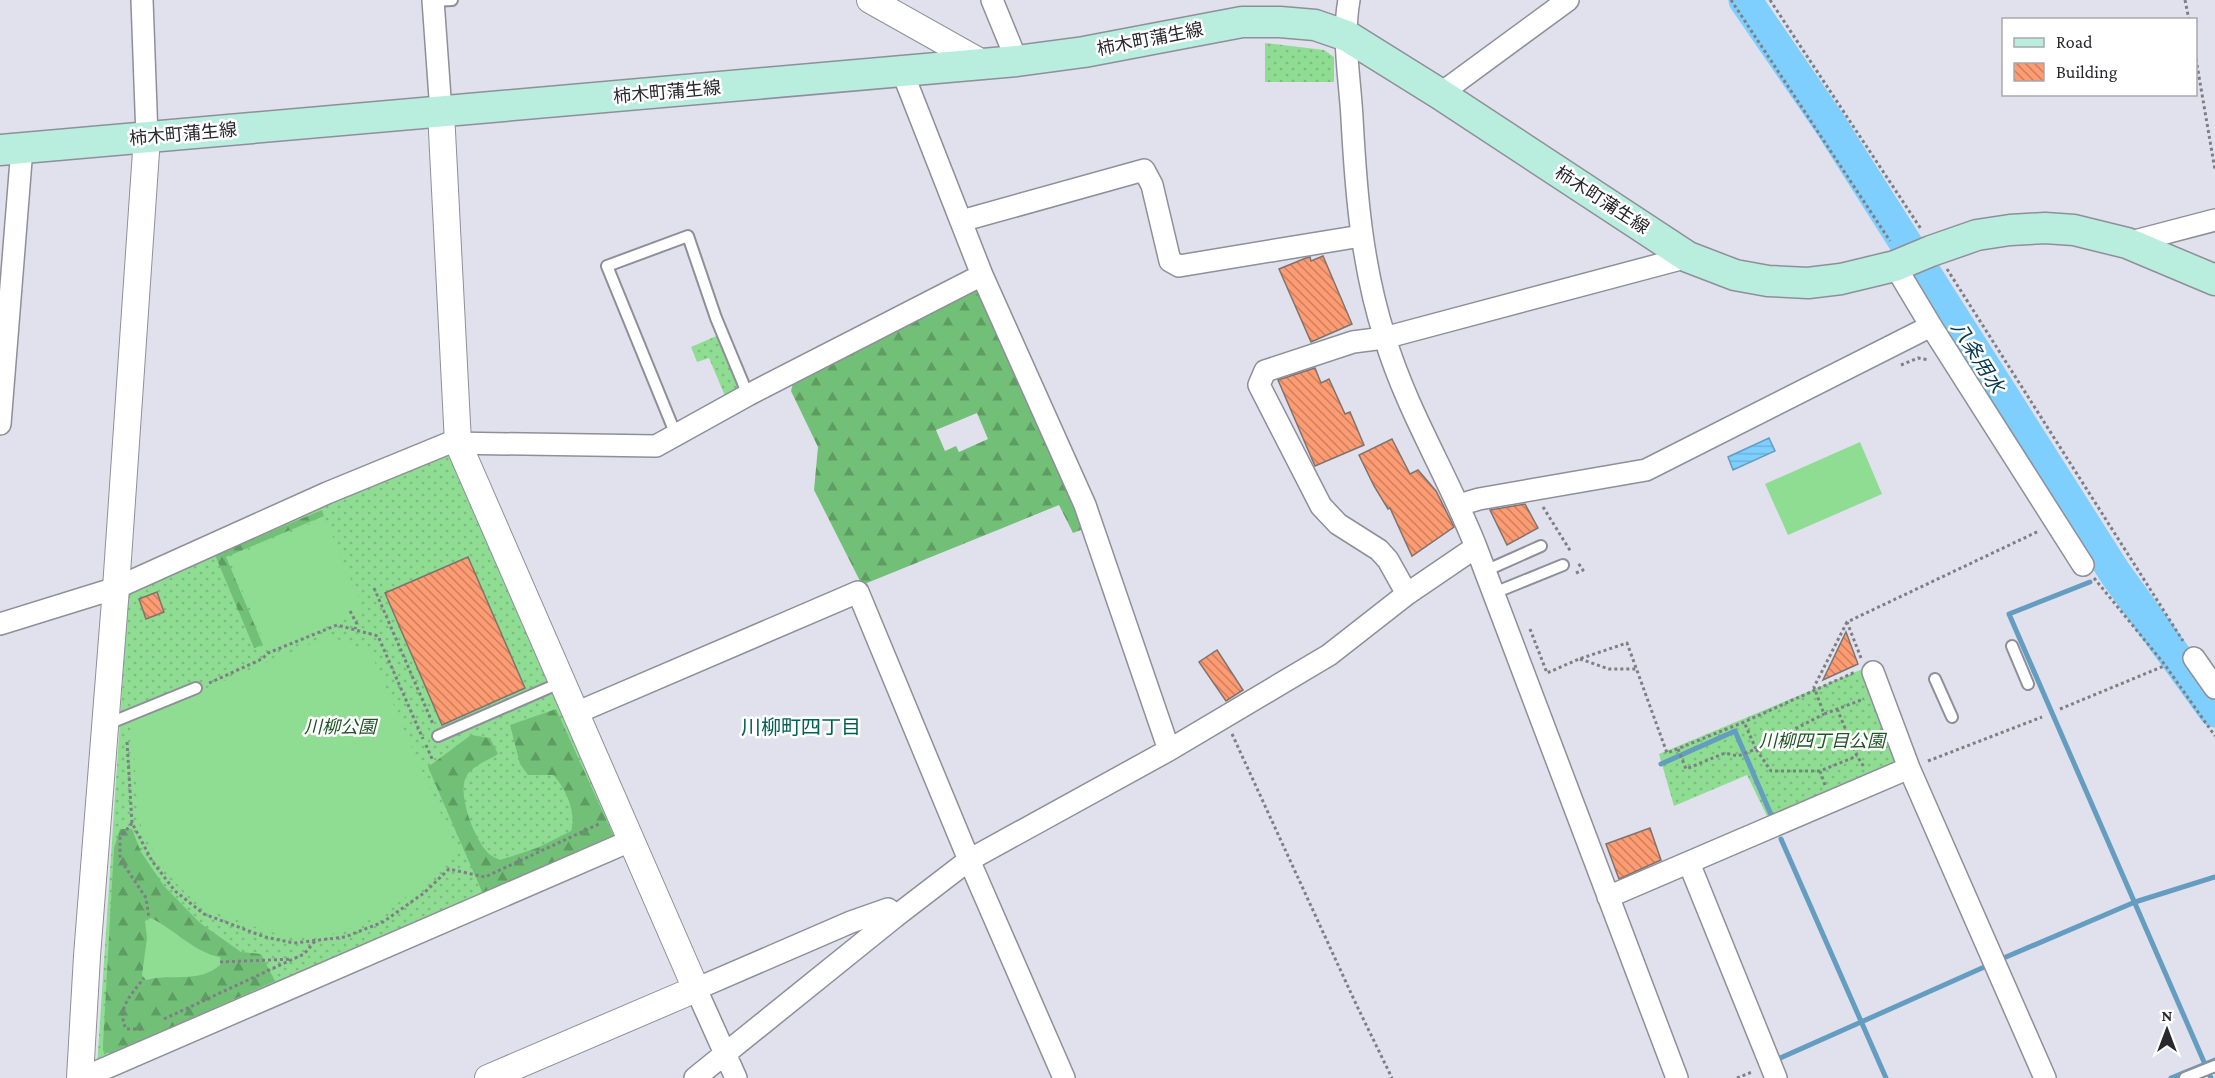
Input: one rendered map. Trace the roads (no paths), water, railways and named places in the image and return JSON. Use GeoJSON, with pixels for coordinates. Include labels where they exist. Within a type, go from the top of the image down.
{"type":"FeatureCollection","features":[{"type":"Feature","properties":{"kind":"main road","name":"柿木町蒲生線"},"geometry":{"type":"LineString","coordinates":[[11,149],[1017,61],[1084,52],[1242,22],[1280,22],[1315,25],[1347,36],[1440,94],[1688,257],[1735,275],[1768,281],[1809,283],[1841,279],[1916,257],[1977,235],[2045,228],[2073,230],[2127,243],[2215,279]]}},
{"type":"Feature","properties":{"kind":"street"},"geometry":{"type":"LineString","coordinates":[[142,0],[147,137],[116,588],[116,719],[87,956],[80,1076],[92,1074],[630,842]]}},
{"type":"Feature","properties":{"kind":"street"},"geometry":{"type":"LineString","coordinates":[[440,0],[441,112],[458,442],[630,842],[736,1078]]}},
{"type":"Feature","properties":{"kind":"street"},"geometry":{"type":"LineString","coordinates":[[870,0],[984,64]]}},
{"type":"Feature","properties":{"kind":"street"},"geometry":{"type":"LineString","coordinates":[[992,0],[1017,61]]}},
{"type":"Feature","properties":{"kind":"street"},"geometry":{"type":"LineString","coordinates":[[1349,0],[1347,36],[1356,193],[1361,236],[1384,338],[1416,419],[1460,505],[1677,1078]]}},
{"type":"Feature","properties":{"kind":"street"},"geometry":{"type":"LineString","coordinates":[[1440,94],[1568,0]]}},
{"type":"Feature","properties":{"kind":"street"},"geometry":{"type":"LineString","coordinates":[[902,71],[982,275],[1085,505],[1169,750]]}},
{"type":"Feature","properties":{"kind":"street"},"geometry":{"type":"LineString","coordinates":[[0,424],[11,149]]}},
{"type":"Feature","properties":{"kind":"street"},"geometry":{"type":"LineString","coordinates":[[961,221],[1144,170],[1152,185],[1170,261],[1179,266],[1361,236]]}},
{"type":"Feature","properties":{"kind":"street"},"geometry":{"type":"LineString","coordinates":[[2127,243],[2215,220]]}},
{"type":"Feature","properties":{"kind":"street"},"geometry":{"type":"LineString","coordinates":[[1407,594],[1380,550],[1338,524],[1321,506],[1259,385],[1265,371],[1353,342],[1384,338],[1688,257]]}},
{"type":"Feature","properties":{"kind":"street"},"geometry":{"type":"LineString","coordinates":[[1916,257],[1931,326],[2076,562]]}},
{"type":"Feature","properties":{"kind":"street"},"geometry":{"type":"LineString","coordinates":[[0,624],[116,588],[327,493],[449,443],[656,446],[748,395],[982,275]]}},
{"type":"Feature","properties":{"kind":"street"},"geometry":{"type":"LineString","coordinates":[[1460,505],[1479,499],[1646,470],[1931,326]]}},
{"type":"Feature","properties":{"kind":"street"},"geometry":{"type":"LineString","coordinates":[[695,1078],[969,860],[1169,750],[1329,655],[1407,594],[1476,547]]}},
{"type":"Feature","properties":{"kind":"street"},"geometry":{"type":"LineString","coordinates":[[576,713],[858,592],[969,860],[1064,1078]]}},
{"type":"Feature","properties":{"kind":"street"},"geometry":{"type":"LineString","coordinates":[[2194,658],[2215,688]]}},
{"type":"Feature","properties":{"kind":"street"},"geometry":{"type":"LineString","coordinates":[[1867,665],[1904,737],[1909,768],[1982,947],[2045,1078]]}},
{"type":"Feature","properties":{"kind":"street"},"geometry":{"type":"LineString","coordinates":[[1608,897],[1909,768]]}},
{"type":"Feature","properties":{"kind":"street"},"geometry":{"type":"LineString","coordinates":[[1689,863],[1776,1078]]}},
{"type":"Feature","properties":{"kind":"street"},"geometry":{"type":"LineString","coordinates":[[489,1078],[851,922],[888,909],[896,916]]}},
{"type":"Feature","properties":{"kind":"lane"},"geometry":{"type":"LineString","coordinates":[[676,435],[607,266],[688,236],[716,318],[748,395]]}},
{"type":"Feature","properties":{"kind":"lane"},"geometry":{"type":"LineString","coordinates":[[1485,571],[1541,546]]}},
{"type":"Feature","properties":{"kind":"lane"},"geometry":{"type":"LineString","coordinates":[[1494,593],[1563,565]]}},
{"type":"Feature","properties":{"kind":"lane"},"geometry":{"type":"LineString","coordinates":[[2012,646],[2028,684]]}},
{"type":"Feature","properties":{"kind":"lane"},"geometry":{"type":"LineString","coordinates":[[1935,679],[1952,717]]}},
{"type":"Feature","properties":{"kind":"lane"},"geometry":{"type":"LineString","coordinates":[[438,736],[562,682]]}},
{"type":"Feature","properties":{"kind":"lane"},"geometry":{"type":"LineString","coordinates":[[116,719],[196,688]]}},
{"type":"Feature","properties":{"kind":"lane"},"geometry":{"type":"LineString","coordinates":[[2185,1078],[2215,1066]]}},
{"type":"Feature","properties":{"kind":"water"},"geometry":{"type":"Polygon","coordinates":[[[1769,438],[1775,451],[1733,470],[1728,457],[1769,438]]]}},
{"type":"Feature","properties":{"kind":"waterway","name":"八条用水"},"geometry":{"type":"LineString","coordinates":[[1745,0],[1830,124],[2115,573],[2215,711]]}},
{"type":"Feature","properties":{"kind":"waterway"},"geometry":{"type":"LineString","coordinates":[[2101,577],[2115,573]]}},
{"type":"Feature","properties":{"kind":"waterway"},"geometry":{"type":"LineString","coordinates":[[2090,582],[2009,614],[2211,1078]]}},
{"type":"Feature","properties":{"kind":"waterway"},"geometry":{"type":"LineString","coordinates":[[1661,764],[1735,731],[1772,817]]}},
{"type":"Feature","properties":{"kind":"waterway"},"geometry":{"type":"LineString","coordinates":[[1781,839],[1886,1078]]}},
{"type":"Feature","properties":{"kind":"waterway"},"geometry":{"type":"LineString","coordinates":[[1999,960],[2135,902],[2215,877]]}},
{"type":"Feature","properties":{"kind":"waterway"},"geometry":{"type":"LineString","coordinates":[[1776,1060],[1991,964]]}},
{"type":"Feature","properties":{"kind":"waterway"},"geometry":{"type":"LineString","coordinates":[[2171,1078],[2215,1060]]}},
{"type":"Feature","properties":{"kind":"district","name":"川柳町四丁目"},"geometry":{"type":"Point","coordinates":[801,727]}},
{"type":"Feature","properties":{"kind":"park label","name":"川柳公園"},"geometry":{"type":"Point","coordinates":[340,727]}},
{"type":"Feature","properties":{"kind":"park label","name":"川柳四丁目公園"},"geometry":{"type":"Point","coordinates":[1822,741]}}]}
